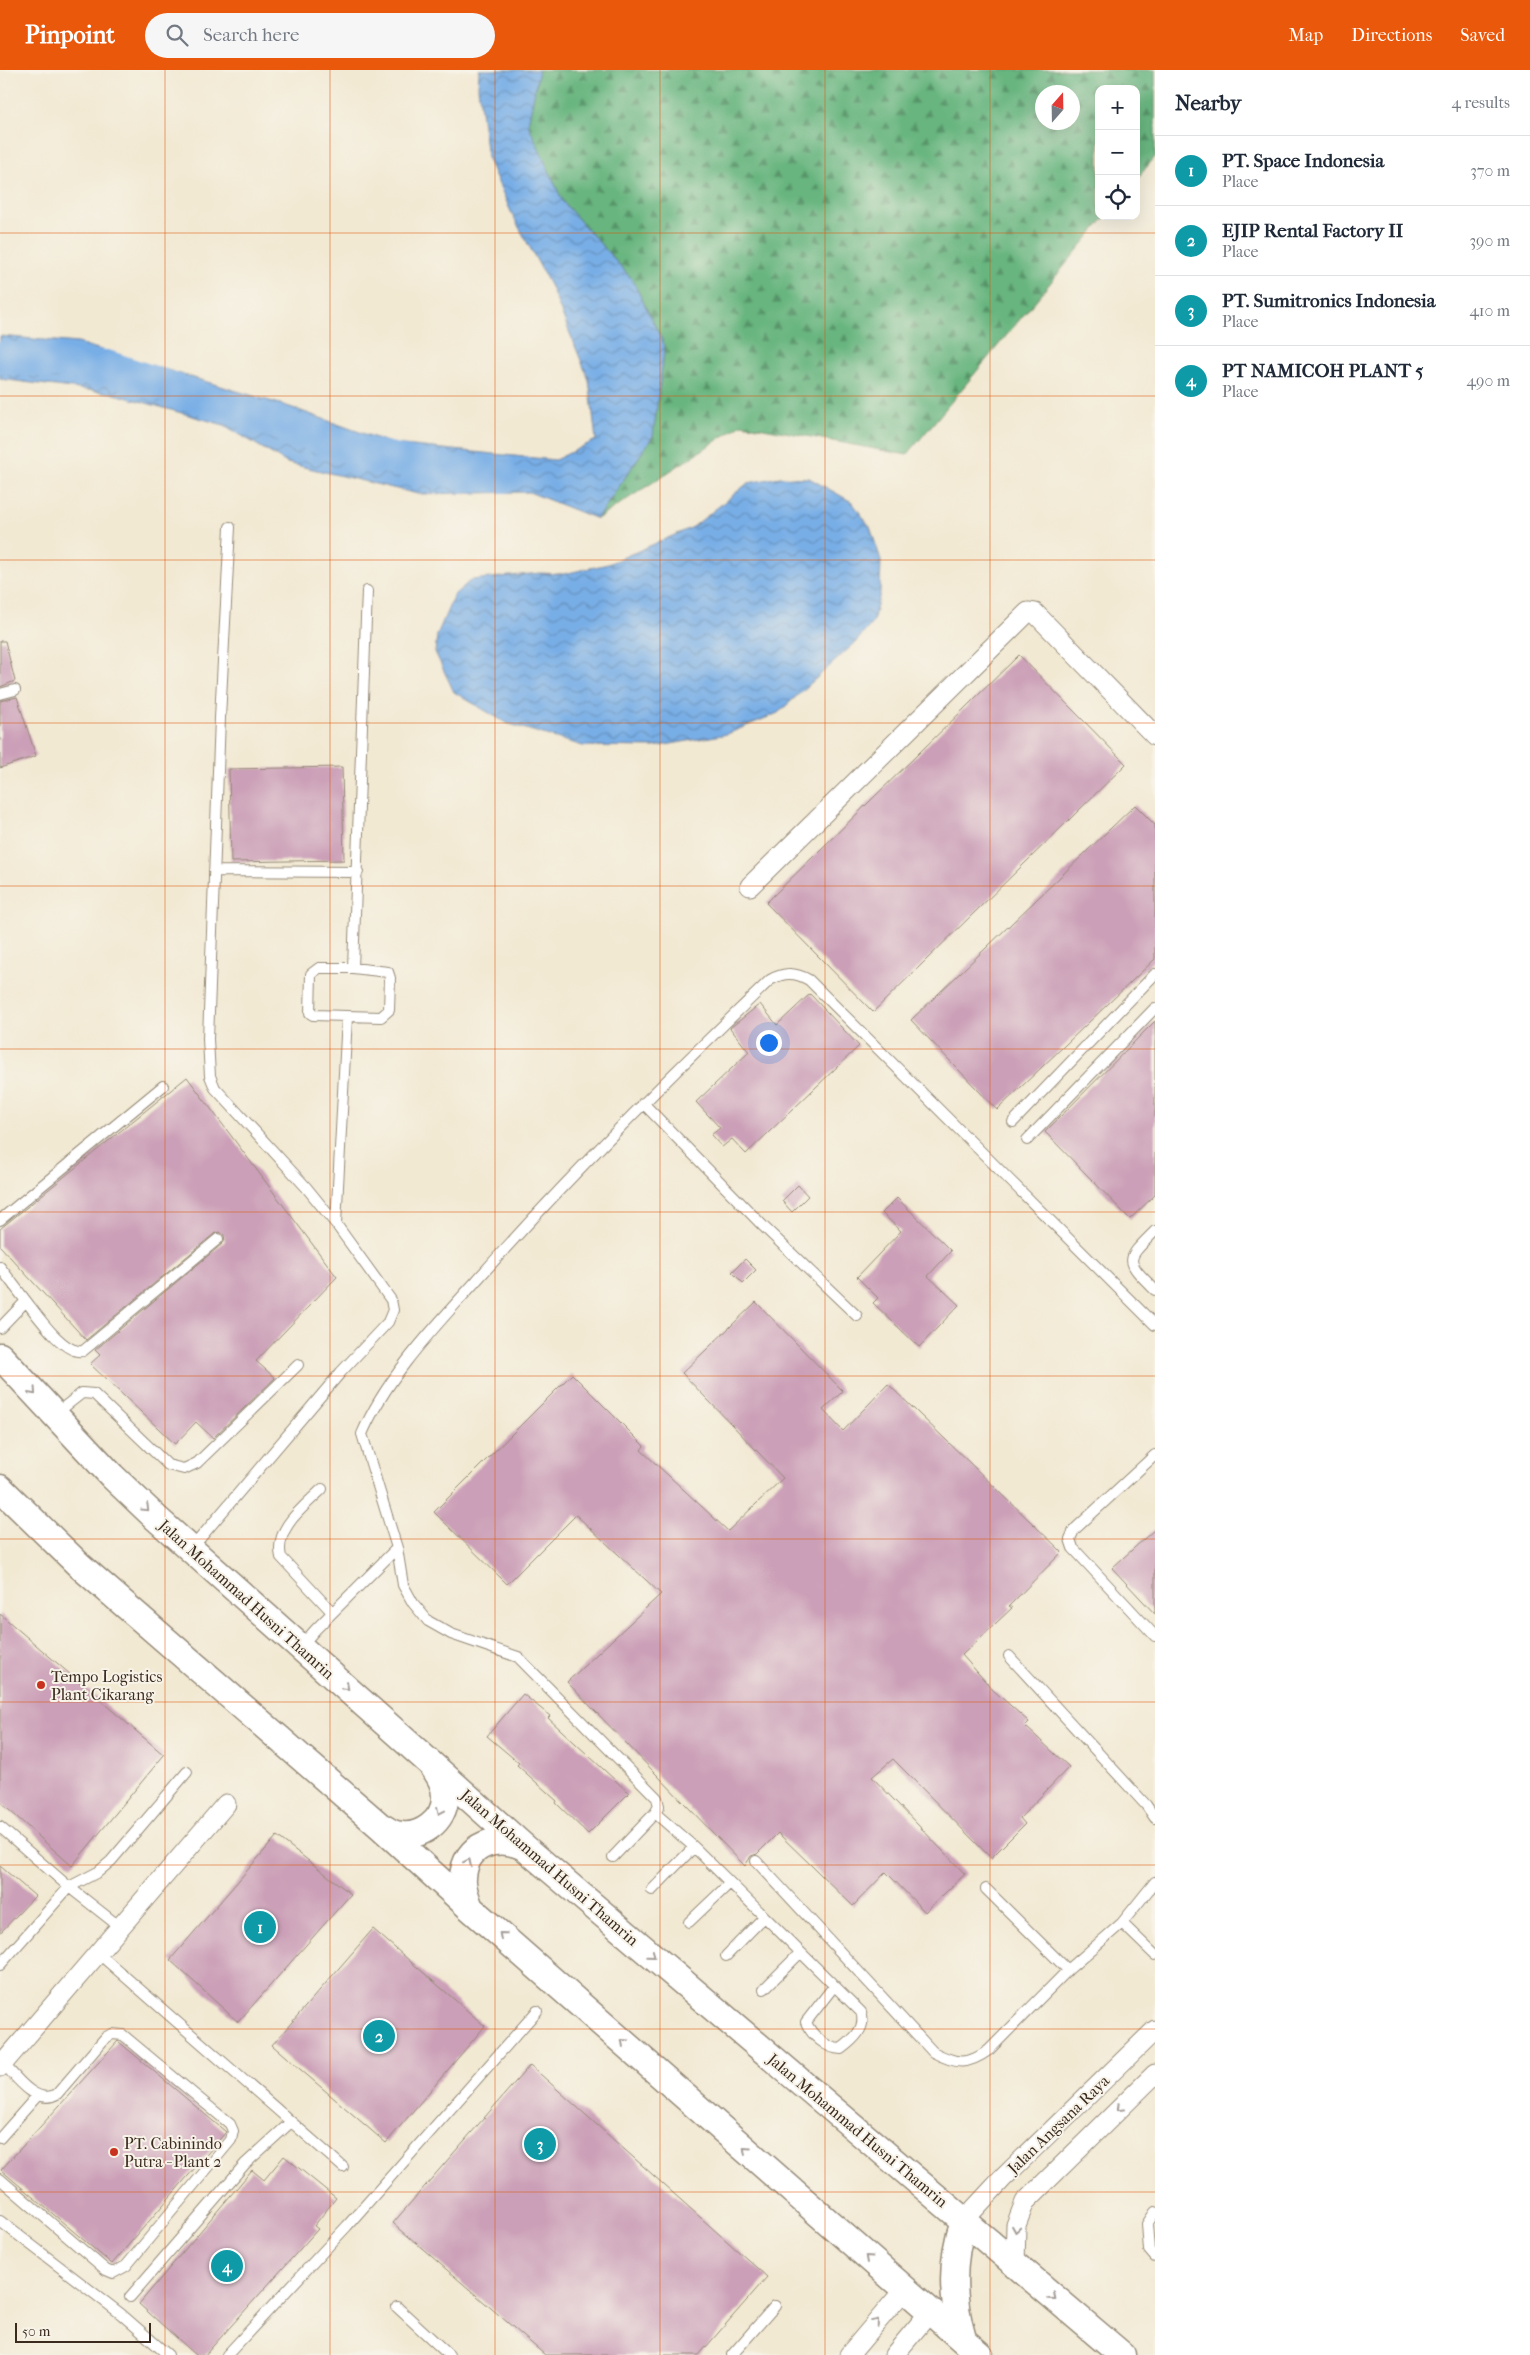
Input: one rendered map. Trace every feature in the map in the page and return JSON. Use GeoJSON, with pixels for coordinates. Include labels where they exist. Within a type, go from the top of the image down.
{"type":"FeatureCollection","features":[{"type":"Feature","properties":{"kind":"street"},"geometry":{"type":"LineString","coordinates":[[750,886],[1028,612],[1035,613],[1155,736]]}},
{"type":"Feature","properties":{"kind":"street","name":"Jalan Mohammad Husni Thamrin"},"geometry":{"type":"LineString","coordinates":[[0,1356],[112,1476],[190,1550],[524,1847],[1122,2355]]}},
{"type":"Feature","properties":{"kind":"street"},"geometry":{"type":"LineString","coordinates":[[0,1488],[79,1565],[380,1826],[470,1908],[971,2347]]}},
{"type":"Feature","properties":{"kind":"street"},"geometry":{"type":"LineString","coordinates":[[380,1826],[396,1834],[413,1834],[429,1828],[441,1815],[446,1798],[443,1781],[434,1767]]}},
{"type":"Feature","properties":{"kind":"street"},"geometry":{"type":"LineString","coordinates":[[2,2065],[226,1804]]}},
{"type":"Feature","properties":{"kind":"street"},"geometry":{"type":"LineString","coordinates":[[470,1908],[464,1893],[462,1879],[465,1865],[472,1853],[483,1844],[497,1840],[511,1841],[524,1847]]}},
{"type":"Feature","properties":{"kind":"street","name":"Jalan Angsana Raya"},"geometry":{"type":"LineString","coordinates":[[964,2220],[1002,2179],[1155,2030]]}},
{"type":"Feature","properties":{"kind":"street","name":"Jalan Angsana Raya"},"geometry":{"type":"LineString","coordinates":[[1015,2265],[1016,2225],[1025,2202],[1155,2074]]}},
{"type":"Feature","properties":{"kind":"street"},"geometry":{"type":"LineString","coordinates":[[894,2355],[930,2312],[941,2291],[949,2256],[946,2221],[938,2198]]}},
{"type":"Feature","properties":{"kind":"street"},"geometry":{"type":"LineString","coordinates":[[964,2220],[956,2249],[954,2279],[956,2310],[971,2347]]}},
{"type":"Feature","properties":{"kind":"street"},"geometry":{"type":"LineString","coordinates":[[848,2355],[904,2290]]}},
{"type":"Feature","properties":{"kind":"lane"},"geometry":{"type":"LineString","coordinates":[[190,1550],[342,1372],[388,1322],[393,1310],[391,1300],[336,1224],[306,1187],[215,1088],[210,1076],[208,1039],[214,871],[230,526]]}},
{"type":"Feature","properties":{"kind":"lane"},"geometry":{"type":"LineString","coordinates":[[353,968],[367,591]]}},
{"type":"Feature","properties":{"kind":"lane"},"geometry":{"type":"LineString","coordinates":[[0,694],[15,690]]}},
{"type":"Feature","properties":{"kind":"lane"},"geometry":{"type":"LineString","coordinates":[[214,871],[358,872]]}},
{"type":"Feature","properties":{"kind":"lane"},"geometry":{"type":"LineString","coordinates":[[319,968],[353,968],[388,972],[390,978],[389,1010],[381,1017],[313,1015],[310,1012],[311,974],[319,968]]}},
{"type":"Feature","properties":{"kind":"lane"},"geometry":{"type":"LineString","coordinates":[[1013,1122],[1155,974]]}},
{"type":"Feature","properties":{"kind":"lane"},"geometry":{"type":"LineString","coordinates":[[613,1857],[655,1813],[659,1806],[657,1798],[518,1657],[451,1634],[428,1621],[413,1603],[403,1586],[396,1548],[362,1434],[368,1419],[430,1333],[530,1220],[643,1102],[770,980],[780,975],[799,975],[816,987],[1155,1325]]}},
{"type":"Feature","properties":{"kind":"lane"},"geometry":{"type":"LineString","coordinates":[[1027,1140],[1155,1008]]}},
{"type":"Feature","properties":{"kind":"lane"},"geometry":{"type":"LineString","coordinates":[[336,1224],[347,1017]]}},
{"type":"Feature","properties":{"kind":"lane"},"geometry":{"type":"LineString","coordinates":[[0,1220],[163,1086]]}},
{"type":"Feature","properties":{"kind":"lane"},"geometry":{"type":"LineString","coordinates":[[643,1102],[764,1227],[857,1316]]}},
{"type":"Feature","properties":{"kind":"lane"},"geometry":{"type":"LineString","coordinates":[[1155,1230],[1135,1249],[1131,1256],[1132,1265],[1155,1290]]}},
{"type":"Feature","properties":{"kind":"lane"},"geometry":{"type":"LineString","coordinates":[[0,1267],[59,1340],[73,1350],[83,1351],[218,1239]]}},
{"type":"Feature","properties":{"kind":"lane"},"geometry":{"type":"LineString","coordinates":[[0,1328],[26,1301]]}},
{"type":"Feature","properties":{"kind":"lane"},"geometry":{"type":"LineString","coordinates":[[54,1416],[82,1393],[94,1394],[168,1465],[184,1469],[197,1463],[298,1366]]}},
{"type":"Feature","properties":{"kind":"lane"},"geometry":{"type":"LineString","coordinates":[[1155,1454],[1074,1530],[1070,1539],[1073,1548],[1155,1636]]}},
{"type":"Feature","properties":{"kind":"lane"},"geometry":{"type":"LineString","coordinates":[[322,1489],[293,1518],[280,1541],[280,1552],[281,1556],[332,1612]]}},
{"type":"Feature","properties":{"kind":"lane"},"geometry":{"type":"LineString","coordinates":[[301,1647],[332,1612],[396,1548]]}},
{"type":"Feature","properties":{"kind":"lane"},"geometry":{"type":"LineString","coordinates":[[1009,1656],[1155,1818]]}},
{"type":"Feature","properties":{"kind":"lane"},"geometry":{"type":"LineString","coordinates":[[0,1965],[69,1886],[98,1872],[111,1862],[187,1772]]}},
{"type":"Feature","properties":{"kind":"lane"},"geometry":{"type":"LineString","coordinates":[[655,1813],[694,1847],[861,2012],[864,2019],[861,2028],[853,2040],[841,2050],[829,2047],[808,2028],[806,2022],[834,1986]]}},
{"type":"Feature","properties":{"kind":"lane"},"geometry":{"type":"LineString","coordinates":[[0,1827],[120,1928]]}},
{"type":"Feature","properties":{"kind":"lane"},"geometry":{"type":"LineString","coordinates":[[652,1890],[694,1847]]}},
{"type":"Feature","properties":{"kind":"lane"},"geometry":{"type":"LineString","coordinates":[[756,1861],[933,2052],[951,2061],[962,2062],[979,2057],[989,2050],[1068,1970],[1122,1923],[1155,1882]]}},
{"type":"Feature","properties":{"kind":"lane"},"geometry":{"type":"LineString","coordinates":[[689,1922],[730,1883]]}},
{"type":"Feature","properties":{"kind":"lane"},"geometry":{"type":"LineString","coordinates":[[986,1889],[1068,1970]]}},
{"type":"Feature","properties":{"kind":"lane"},"geometry":{"type":"LineString","coordinates":[[726,1956],[764,1917]]}},
{"type":"Feature","properties":{"kind":"lane"},"geometry":{"type":"LineString","coordinates":[[1122,1923],[1155,1954]]}},
{"type":"Feature","properties":{"kind":"lane"},"geometry":{"type":"LineString","coordinates":[[98,1953],[343,2167]]}},
{"type":"Feature","properties":{"kind":"lane"},"geometry":{"type":"LineString","coordinates":[[764,1989],[800,1953]]}},
{"type":"Feature","properties":{"kind":"lane"},"geometry":{"type":"LineString","coordinates":[[227,2355],[347,2226],[537,2011]]}},
{"type":"Feature","properties":{"kind":"lane"},"geometry":{"type":"LineString","coordinates":[[0,2179],[106,2270],[117,2272],[126,2266],[231,2140],[233,2134],[230,2124],[123,2034],[112,2034],[106,2037],[57,2094],[51,2097],[37,2096],[2,2065]]}},
{"type":"Feature","properties":{"kind":"lane"},"geometry":{"type":"LineString","coordinates":[[0,2138],[37,2096]]}},
{"type":"Feature","properties":{"kind":"lane"},"geometry":{"type":"LineString","coordinates":[[130,2297],[245,2164],[291,2122]]}},
{"type":"Feature","properties":{"kind":"lane"},"geometry":{"type":"LineString","coordinates":[[1155,2212],[1147,2224],[1149,2250],[1155,2257]]}},
{"type":"Feature","properties":{"kind":"lane"},"geometry":{"type":"LineString","coordinates":[[0,2221],[121,2314],[168,2355]]}},
{"type":"Feature","properties":{"kind":"lane"},"geometry":{"type":"LineString","coordinates":[[397,2306],[449,2355]]}},
{"type":"Feature","properties":{"kind":"lane"},"geometry":{"type":"LineString","coordinates":[[732,2355],[775,2306]]}},
{"type":"Feature","properties":{"kind":"green space"},"geometry":{"type":"Polygon","coordinates":[[[539,70],[1155,70],[1155,157],[1140,175],[1140,85],[1095,85],[1095,220],[1103,220],[907,455],[742,424],[597,519],[653,436],[632,279],[563,202],[527,124],[539,70]]]}},
{"type":"Feature","properties":{"kind":"water"},"geometry":{"type":"Polygon","coordinates":[[[479,70],[539,70],[528,124],[563,202],[632,279],[665,346],[653,436],[597,519],[529,492],[418,494],[287,463],[224,425],[111,393],[0,379],[0,336],[78,343],[290,407],[393,444],[555,460],[596,440],[589,380],[551,287],[512,214],[487,157],[478,87],[479,70]]]}},
{"type":"Feature","properties":{"kind":"water"},"geometry":{"type":"Polygon","coordinates":[[[780,477],[809,478],[852,502],[870,527],[881,560],[880,593],[873,622],[855,643],[778,713],[727,734],[654,747],[583,746],[506,723],[454,692],[435,652],[437,635],[454,595],[471,580],[540,573],[564,574],[608,564],[693,527],[748,483],[780,477]]]}},
{"type":"Feature","properties":{"kind":"building"},"geometry":{"type":"Polygon","coordinates":[[[0,641],[5,641],[15,681],[0,687],[0,641]]]}},
{"type":"Feature","properties":{"kind":"building"},"geometry":{"type":"Polygon","coordinates":[[[1019,655],[1126,764],[873,1012],[766,903],[1019,655]]]}},
{"type":"Feature","properties":{"kind":"building"},"geometry":{"type":"Polygon","coordinates":[[[17,697],[36,756],[0,768],[0,701],[17,697]]]}},
{"type":"Feature","properties":{"kind":"building"},"geometry":{"type":"Polygon","coordinates":[[[342,767],[344,860],[231,862],[229,769],[342,767]]]}},
{"type":"Feature","properties":{"kind":"building"},"geometry":{"type":"Polygon","coordinates":[[[1135,805],[1155,825],[1155,959],[997,1110],[911,1020],[1135,805]]]}},
{"type":"Feature","properties":{"kind":"building"},"geometry":{"type":"Polygon","coordinates":[[[810,994],[859,1046],[746,1154],[732,1139],[722,1147],[711,1135],[720,1128],[696,1102],[749,1052],[730,1028],[760,1004],[777,1025],[810,994]]]}},
{"type":"Feature","properties":{"kind":"building"},"geometry":{"type":"Polygon","coordinates":[[[1155,1021],[1155,1195],[1130,1219],[1045,1132],[1155,1021]]]}},
{"type":"Feature","properties":{"kind":"building"},"geometry":{"type":"Polygon","coordinates":[[[187,1077],[337,1277],[256,1361],[275,1378],[213,1438],[196,1422],[175,1444],[90,1364],[100,1355],[95,1350],[222,1244],[225,1241],[224,1235],[220,1232],[214,1234],[86,1340],[0,1246],[0,1229],[187,1077]]]}},
{"type":"Feature","properties":{"kind":"building"},"geometry":{"type":"Polygon","coordinates":[[[798,1185],[808,1196],[792,1212],[782,1201],[798,1185]]]}},
{"type":"Feature","properties":{"kind":"building"},"geometry":{"type":"Polygon","coordinates":[[[897,1198],[951,1251],[928,1276],[959,1305],[919,1347],[873,1303],[878,1298],[857,1277],[901,1231],[882,1213],[897,1198]]]}},
{"type":"Feature","properties":{"kind":"building"},"geometry":{"type":"Polygon","coordinates":[[[745,1259],[756,1270],[743,1283],[732,1272],[745,1259]]]}},
{"type":"Feature","properties":{"kind":"building"},"geometry":{"type":"Polygon","coordinates":[[[756,1302],[843,1391],[823,1410],[843,1431],[888,1384],[1062,1552],[1009,1606],[1012,1608],[962,1655],[993,1690],[1029,1722],[1025,1726],[1069,1767],[1020,1818],[1025,1824],[991,1858],[893,1759],[872,1777],[965,1874],[925,1912],[886,1872],[853,1906],[778,1833],[757,1854],[751,1856],[745,1866],[567,1682],[661,1594],[576,1515],[507,1584],[434,1512],[572,1374],[644,1446],[641,1450],[728,1531],[783,1478],[682,1373],[756,1302]]]}},
{"type":"Feature","properties":{"kind":"building"},"geometry":{"type":"Polygon","coordinates":[[[1155,1529],[1155,1614],[1112,1568],[1155,1529]]]}},
{"type":"Feature","properties":{"kind":"building","name":"Tempo Logistics Plant Cikarang"},"geometry":{"type":"Polygon","coordinates":[[[0,1614],[164,1755],[72,1866],[0,1802],[0,1614]]]}},
{"type":"Feature","properties":{"kind":"building"},"geometry":{"type":"Polygon","coordinates":[[[523,1694],[550,1716],[548,1718],[629,1793],[588,1834],[556,1803],[557,1801],[517,1765],[519,1763],[487,1736],[523,1694]]]}},
{"type":"Feature","properties":{"kind":"building"},"geometry":{"type":"Polygon","coordinates":[[[277,1836],[351,1894],[238,2022],[170,1960],[277,1836]]]}},
{"type":"Feature","properties":{"kind":"building"},"geometry":{"type":"Polygon","coordinates":[[[0,1866],[35,1896],[0,1933],[0,1866]]]}},
{"type":"Feature","properties":{"kind":"building"},"geometry":{"type":"Polygon","coordinates":[[[373,1929],[485,2026],[386,2143],[272,2045],[373,1929]]]}},
{"type":"Feature","properties":{"kind":"building","name":"PT. Cabinindo Putra - Plant 2"},"geometry":{"type":"Polygon","coordinates":[[[118,2041],[226,2132],[112,2264],[1,2170],[118,2041]]]}},
{"type":"Feature","properties":{"kind":"building"},"geometry":{"type":"Polygon","coordinates":[[[530,2065],[767,2277],[699,2355],[545,2355],[393,2223],[530,2065]]]}},
{"type":"Feature","properties":{"kind":"building"},"geometry":{"type":"Polygon","coordinates":[[[284,2156],[336,2198],[314,2226],[318,2229],[205,2355],[196,2355],[139,2304],[252,2170],[264,2180],[284,2156]]]}},
{"type":"Feature","properties":{"kind":"waterway"},"geometry":{"type":"LineString","coordinates":[[0,358],[106,366],[365,453],[467,475],[504,477]]}},
{"type":"Feature","properties":{"kind":"place","name":"Tempo Logistics Plant Cikarang"},"geometry":{"type":"Point","coordinates":[41,1685]}},
{"type":"Feature","properties":{"kind":"place","name":"PT. Space Indonesia"},"geometry":{"type":"Point","coordinates":[260,1927]}},
{"type":"Feature","properties":{"kind":"place","name":"EJIP Rental Factory II"},"geometry":{"type":"Point","coordinates":[379,2036]}},
{"type":"Feature","properties":{"kind":"place","name":"PT. Sumitronics Indonesia"},"geometry":{"type":"Point","coordinates":[540,2144]}},
{"type":"Feature","properties":{"kind":"place","name":"PT. Cabinindo Putra - Plant 2"},"geometry":{"type":"Point","coordinates":[114,2152]}},
{"type":"Feature","properties":{"kind":"place","name":"PT NAMICOH PLANT 5"},"geometry":{"type":"Point","coordinates":[227,2266]}}]}
